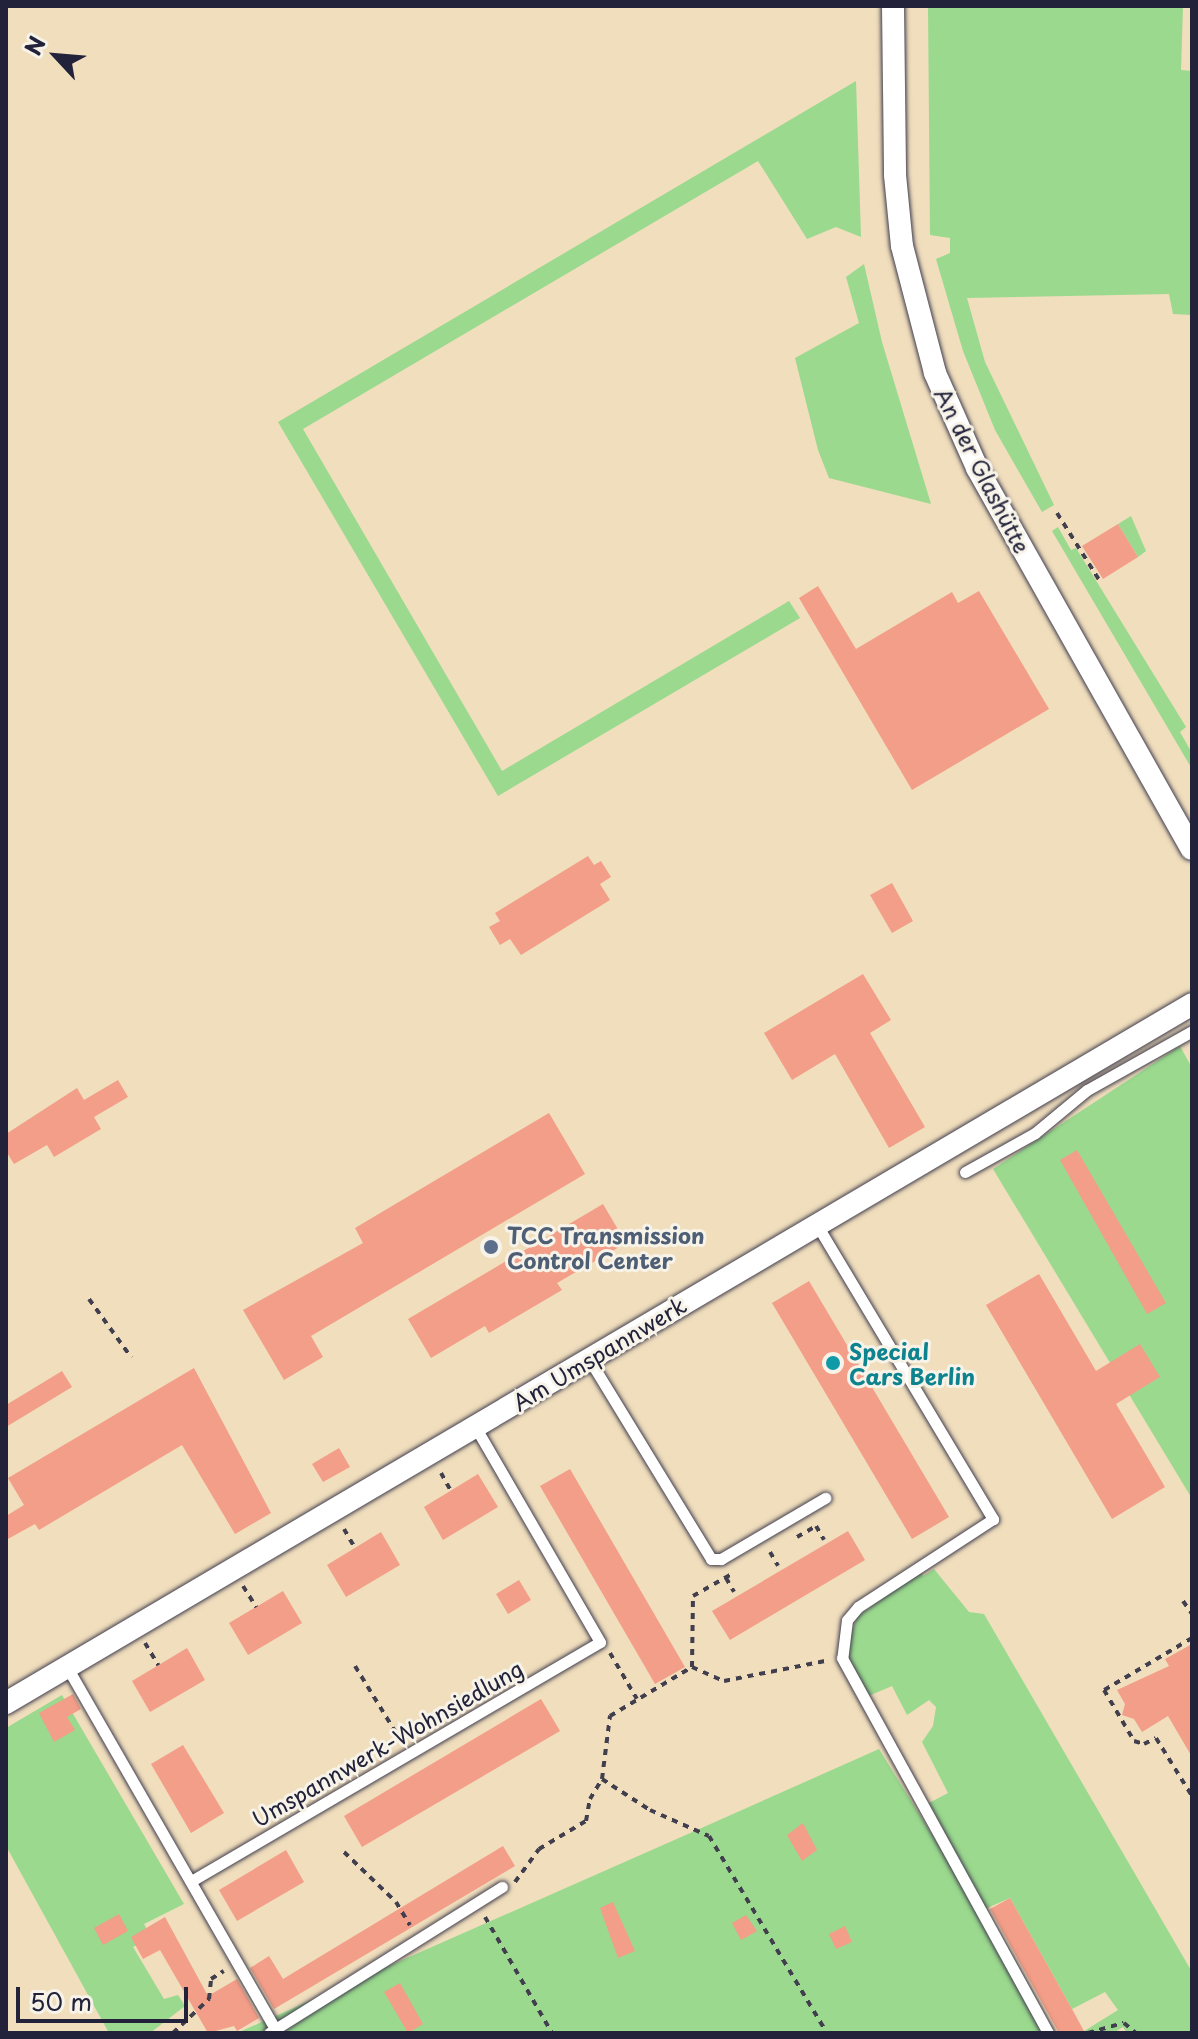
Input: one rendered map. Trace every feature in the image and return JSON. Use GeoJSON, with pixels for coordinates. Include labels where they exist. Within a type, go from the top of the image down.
{"type":"FeatureCollection","features":[{"type":"Feature","properties":{"kind":"street","name":"An der Glashütte"},"geometry":{"type":"LineString","coordinates":[[893,6],[895,175],[902,246],[935,373],[977,468],[1192,849]]}},
{"type":"Feature","properties":{"kind":"street","name":"Am Umspannwerk"},"geometry":{"type":"LineString","coordinates":[[6,1703],[1192,1004]]}},
{"type":"Feature","properties":{"kind":"lane"},"geometry":{"type":"LineString","coordinates":[[965,1172],[1057,1118],[1087,1090],[1192,1031]]}},
{"type":"Feature","properties":{"kind":"lane"},"geometry":{"type":"LineString","coordinates":[[817,1225],[993,1519],[858,1607],[847,1620],[842,1658],[1048,2033]]}},
{"type":"Feature","properties":{"kind":"lane"},"geometry":{"type":"LineString","coordinates":[[589,1359],[711,1559],[721,1559],[825,1498]]}},
{"type":"Feature","properties":{"kind":"lane"},"geometry":{"type":"LineString","coordinates":[[475,1426],[600,1642]]}},
{"type":"Feature","properties":{"kind":"lane","name":"Umspannwerk-Wohnsiedlung"},"geometry":{"type":"LineString","coordinates":[[193,1880],[600,1642]]}},
{"type":"Feature","properties":{"kind":"lane"},"geometry":{"type":"LineString","coordinates":[[67,1667],[193,1880],[272,2032],[478,1905],[502,1887]]}},
{"type":"Feature","properties":{"kind":"path"},"geometry":{"type":"LineString","coordinates":[[1057,513],[1101,583]]}},
{"type":"Feature","properties":{"kind":"path"},"geometry":{"type":"LineString","coordinates":[[89,1299],[131,1357]]}},
{"type":"Feature","properties":{"kind":"path"},"geometry":{"type":"LineString","coordinates":[[436,1464],[451,1491]]}},
{"type":"Feature","properties":{"kind":"path"},"geometry":{"type":"LineString","coordinates":[[339,1522],[355,1548]]}},
{"type":"Feature","properties":{"kind":"path"},"geometry":{"type":"LineString","coordinates":[[793,1539],[816,1526],[824,1540]]}},
{"type":"Feature","properties":{"kind":"path"},"geometry":{"type":"LineString","coordinates":[[759,1558],[782,1545]]}},
{"type":"Feature","properties":{"kind":"path"},"geometry":{"type":"LineString","coordinates":[[770,1552],[778,1566]]}},
{"type":"Feature","properties":{"kind":"path"},"geometry":{"type":"LineString","coordinates":[[692,1667],[693,1596],[737,1571]]}},
{"type":"Feature","properties":{"kind":"path"},"geometry":{"type":"LineString","coordinates":[[726,1578],[734,1592]]}},
{"type":"Feature","properties":{"kind":"path"},"geometry":{"type":"LineString","coordinates":[[240,1580],[256,1607]]}},
{"type":"Feature","properties":{"kind":"path"},"geometry":{"type":"LineString","coordinates":[[1183,1601],[1192,1614]]}},
{"type":"Feature","properties":{"kind":"path"},"geometry":{"type":"LineString","coordinates":[[1192,1638],[1104,1690],[1134,1741],[1144,1744],[1156,1738],[1192,1796]]}},
{"type":"Feature","properties":{"kind":"path"},"geometry":{"type":"LineString","coordinates":[[142,1639],[158,1665]]}},
{"type":"Feature","properties":{"kind":"path"},"geometry":{"type":"LineString","coordinates":[[600,1642],[637,1699]]}},
{"type":"Feature","properties":{"kind":"path"},"geometry":{"type":"LineString","coordinates":[[692,1667],[724,1681],[842,1658]]}},
{"type":"Feature","properties":{"kind":"path"},"geometry":{"type":"LineString","coordinates":[[355,1666],[409,1753]]}},
{"type":"Feature","properties":{"kind":"path"},"geometry":{"type":"LineString","coordinates":[[502,1887],[521,1879],[539,1849],[586,1821],[590,1799],[602,1779],[610,1716],[692,1667]]}},
{"type":"Feature","properties":{"kind":"path"},"geometry":{"type":"LineString","coordinates":[[602,1779],[650,1810],[709,1836],[827,2033]]}},
{"type":"Feature","properties":{"kind":"path"},"geometry":{"type":"LineString","coordinates":[[344,1852],[396,1902],[420,1940]]}},
{"type":"Feature","properties":{"kind":"path"},"geometry":{"type":"LineString","coordinates":[[478,1905],[552,2033]]}},
{"type":"Feature","properties":{"kind":"path"},"geometry":{"type":"LineString","coordinates":[[173,2033],[209,1999],[211,1979],[234,1963]]}},
{"type":"Feature","properties":{"kind":"path"},"geometry":{"type":"LineString","coordinates":[[1088,2033],[1124,2023],[1136,2033]]}},
{"type":"Feature","properties":{"kind":"green space"},"geometry":{"type":"Polygon","coordinates":[[[928,6],[1183,6],[1181,70],[1192,71],[1192,315],[1173,314],[1169,294],[967,298],[985,362],[1054,505],[1042,512],[995,430],[963,351],[936,259],[950,253],[950,238],[930,235],[928,6]]]}},
{"type":"Feature","properties":{"kind":"green space"},"geometry":{"type":"Polygon","coordinates":[[[856,81],[861,237],[836,227],[807,239],[758,161],[303,429],[502,771],[789,601],[800,618],[498,796],[278,422],[856,81]]]}},
{"type":"Feature","properties":{"kind":"green space"},"geometry":{"type":"Polygon","coordinates":[[[864,264],[882,342],[931,504],[829,478],[818,450],[795,358],[859,323],[846,277],[864,264]]]}},
{"type":"Feature","properties":{"kind":"green space"},"geometry":{"type":"Polygon","coordinates":[[[1131,516],[1146,551],[1138,557],[1118,524],[1131,516]]]}},
{"type":"Feature","properties":{"kind":"green space"},"geometry":{"type":"Polygon","coordinates":[[[1058,527],[1071,550],[1076,548],[1186,727],[1180,732],[1192,753],[1192,769],[1052,531],[1058,527]]]}},
{"type":"Feature","properties":{"kind":"green space"},"geometry":{"type":"Polygon","coordinates":[[[1180,1046],[1192,1068],[1191,1497],[993,1169],[1180,1046]]]}},
{"type":"Feature","properties":{"kind":"green space"},"geometry":{"type":"Polygon","coordinates":[[[934,1569],[969,1612],[984,1614],[1192,1972],[1192,2033],[1127,2033],[1123,2027],[1113,2033],[1081,2033],[1118,2010],[1105,1992],[1072,2009],[1010,1898],[985,1909],[929,1803],[948,1793],[922,1742],[933,1726],[936,1707],[929,1700],[907,1715],[892,1686],[866,1697],[846,1650],[857,1617],[921,1571],[923,1576],[934,1569]]]}},
{"type":"Feature","properties":{"kind":"green space"},"geometry":{"type":"Polygon","coordinates":[[[62,1695],[184,1904],[144,1924],[151,1937],[133,1947],[164,1999],[178,1995],[185,2006],[150,2033],[109,2033],[6,1846],[6,1728],[62,1695]]]}},
{"type":"Feature","properties":{"kind":"green space"},"geometry":{"type":"Polygon","coordinates":[[[879,1749],[1055,2033],[237,2033],[688,1834],[879,1749]]]}},
{"type":"Feature","properties":{"kind":"building"},"geometry":{"type":"Polygon","coordinates":[[[1118,524],[1138,557],[1103,579],[1082,546],[1118,524]]]}},
{"type":"Feature","properties":{"kind":"building"},"geometry":{"type":"Polygon","coordinates":[[[818,586],[856,649],[952,592],[958,603],[979,591],[1049,709],[912,790],[799,598],[818,586]]]}},
{"type":"Feature","properties":{"kind":"building"},"geometry":{"type":"Polygon","coordinates":[[[588,856],[594,865],[601,861],[611,877],[600,884],[610,900],[521,955],[510,939],[500,945],[489,927],[500,921],[495,913],[588,856]]]}},
{"type":"Feature","properties":{"kind":"building"},"geometry":{"type":"Polygon","coordinates":[[[892,883],[913,921],[892,933],[870,895],[892,883]]]}},
{"type":"Feature","properties":{"kind":"building"},"geometry":{"type":"Polygon","coordinates":[[[863,974],[891,1020],[870,1033],[925,1127],[889,1148],[835,1054],[792,1080],[764,1033],[863,974]]]}},
{"type":"Feature","properties":{"kind":"building"},"geometry":{"type":"Polygon","coordinates":[[[118,1080],[128,1097],[94,1117],[101,1129],[54,1157],[47,1145],[14,1164],[6,1151],[6,1134],[77,1088],[84,1100],[118,1080]]]}},
{"type":"Feature","properties":{"kind":"building"},"geometry":{"type":"Polygon","coordinates":[[[549,1113],[585,1174],[311,1336],[323,1357],[284,1380],[243,1310],[363,1243],[355,1228],[549,1113]]]}},
{"type":"Feature","properties":{"kind":"building"},"geometry":{"type":"Polygon","coordinates":[[[1077,1150],[1166,1303],[1147,1314],[1060,1160],[1077,1150]]]}},
{"type":"Feature","properties":{"kind":"building"},"geometry":{"type":"Polygon","coordinates":[[[603,1204],[626,1243],[557,1283],[562,1290],[489,1333],[485,1326],[431,1358],[408,1319],[603,1204]]]}},
{"type":"Feature","properties":{"kind":"building"},"geometry":{"type":"Polygon","coordinates":[[[1039,1274],[1096,1371],[1140,1344],[1160,1377],[1116,1404],[1165,1487],[1112,1519],[986,1305],[1039,1274]]]}},
{"type":"Feature","properties":{"kind":"building"},"geometry":{"type":"Polygon","coordinates":[[[809,1281],[949,1517],[912,1539],[772,1303],[809,1281]]]}},
{"type":"Feature","properties":{"kind":"building"},"geometry":{"type":"Polygon","coordinates":[[[194,1368],[271,1513],[235,1534],[182,1445],[39,1530],[35,1524],[6,1540],[6,1516],[24,1505],[8,1478],[194,1368]]]}},
{"type":"Feature","properties":{"kind":"building"},"geometry":{"type":"Polygon","coordinates":[[[62,1371],[72,1387],[6,1427],[6,1405],[62,1371]]]}},
{"type":"Feature","properties":{"kind":"building"},"geometry":{"type":"Polygon","coordinates":[[[339,1448],[350,1467],[323,1482],[312,1464],[339,1448]]]}},
{"type":"Feature","properties":{"kind":"building"},"geometry":{"type":"Polygon","coordinates":[[[570,1469],[685,1667],[655,1684],[540,1486],[570,1469]]]}},
{"type":"Feature","properties":{"kind":"building"},"geometry":{"type":"Polygon","coordinates":[[[478,1474],[498,1507],[443,1540],[424,1507],[478,1474]]]}},
{"type":"Feature","properties":{"kind":"building"},"geometry":{"type":"Polygon","coordinates":[[[848,1531],[865,1560],[730,1640],[712,1611],[848,1531]]]}},
{"type":"Feature","properties":{"kind":"building"},"geometry":{"type":"Polygon","coordinates":[[[381,1532],[400,1565],[346,1597],[327,1565],[381,1532]]]}},
{"type":"Feature","properties":{"kind":"building"},"geometry":{"type":"Polygon","coordinates":[[[519,1580],[531,1600],[508,1614],[496,1594],[519,1580]]]}},
{"type":"Feature","properties":{"kind":"building"},"geometry":{"type":"Polygon","coordinates":[[[283,1591],[302,1623],[248,1655],[229,1623],[283,1591]]]}},
{"type":"Feature","properties":{"kind":"building"},"geometry":{"type":"Polygon","coordinates":[[[1192,1644],[1192,1757],[1168,1716],[1142,1732],[1134,1719],[1122,1715],[1125,1704],[1117,1690],[1169,1666],[1165,1659],[1192,1644]]]}},
{"type":"Feature","properties":{"kind":"building"},"geometry":{"type":"Polygon","coordinates":[[[187,1648],[205,1680],[150,1712],[132,1681],[187,1648]]]}},
{"type":"Feature","properties":{"kind":"building"},"geometry":{"type":"Polygon","coordinates":[[[73,1694],[81,1709],[67,1717],[75,1730],[54,1742],[39,1713],[73,1694]]]}},
{"type":"Feature","properties":{"kind":"building"},"geometry":{"type":"Polygon","coordinates":[[[541,1699],[560,1731],[362,1847],[344,1816],[541,1699]]]}},
{"type":"Feature","properties":{"kind":"building"},"geometry":{"type":"Polygon","coordinates":[[[183,1745],[224,1813],[191,1833],[151,1764],[183,1745]]]}},
{"type":"Feature","properties":{"kind":"building"},"geometry":{"type":"Polygon","coordinates":[[[803,1823],[817,1850],[802,1861],[787,1835],[803,1823]]]}},
{"type":"Feature","properties":{"kind":"building"},"geometry":{"type":"Polygon","coordinates":[[[503,1846],[515,1866],[274,2009],[250,1968],[269,1956],[283,1979],[503,1846]]]}},
{"type":"Feature","properties":{"kind":"building"},"geometry":{"type":"Polygon","coordinates":[[[286,1850],[304,1882],[237,1921],[219,1890],[286,1850]]]}},
{"type":"Feature","properties":{"kind":"building"},"geometry":{"type":"Polygon","coordinates":[[[1010,1898],[1085,2033],[1059,2033],[990,1909],[1010,1898]]]}},
{"type":"Feature","properties":{"kind":"building"},"geometry":{"type":"Polygon","coordinates":[[[613,1902],[635,1951],[618,1958],[600,1908],[613,1902]]]}},
{"type":"Feature","properties":{"kind":"building"},"geometry":{"type":"Polygon","coordinates":[[[119,1914],[128,1931],[103,1945],[94,1928],[119,1914]]]}},
{"type":"Feature","properties":{"kind":"building"},"geometry":{"type":"Polygon","coordinates":[[[746,1915],[757,1931],[741,1940],[732,1923],[746,1915]]]}},
{"type":"Feature","properties":{"kind":"building"},"geometry":{"type":"Polygon","coordinates":[[[165,1917],[208,1996],[237,1979],[259,2018],[237,2031],[234,2026],[208,2033],[160,1950],[143,1959],[131,1937],[165,1917]]]}},
{"type":"Feature","properties":{"kind":"building"},"geometry":{"type":"Polygon","coordinates":[[[845,1926],[852,1942],[836,1949],[829,1934],[845,1926]]]}},
{"type":"Feature","properties":{"kind":"building"},"geometry":{"type":"Polygon","coordinates":[[[400,1983],[423,2024],[408,2033],[384,1992],[400,1983]]]}},
{"type":"Feature","properties":{"kind":"place","name":"TCC Transmission Control Center"},"geometry":{"type":"Point","coordinates":[491,1247]}},
{"type":"Feature","properties":{"kind":"place","name":"Special Cars Berlin"},"geometry":{"type":"Point","coordinates":[833,1363]}}]}
